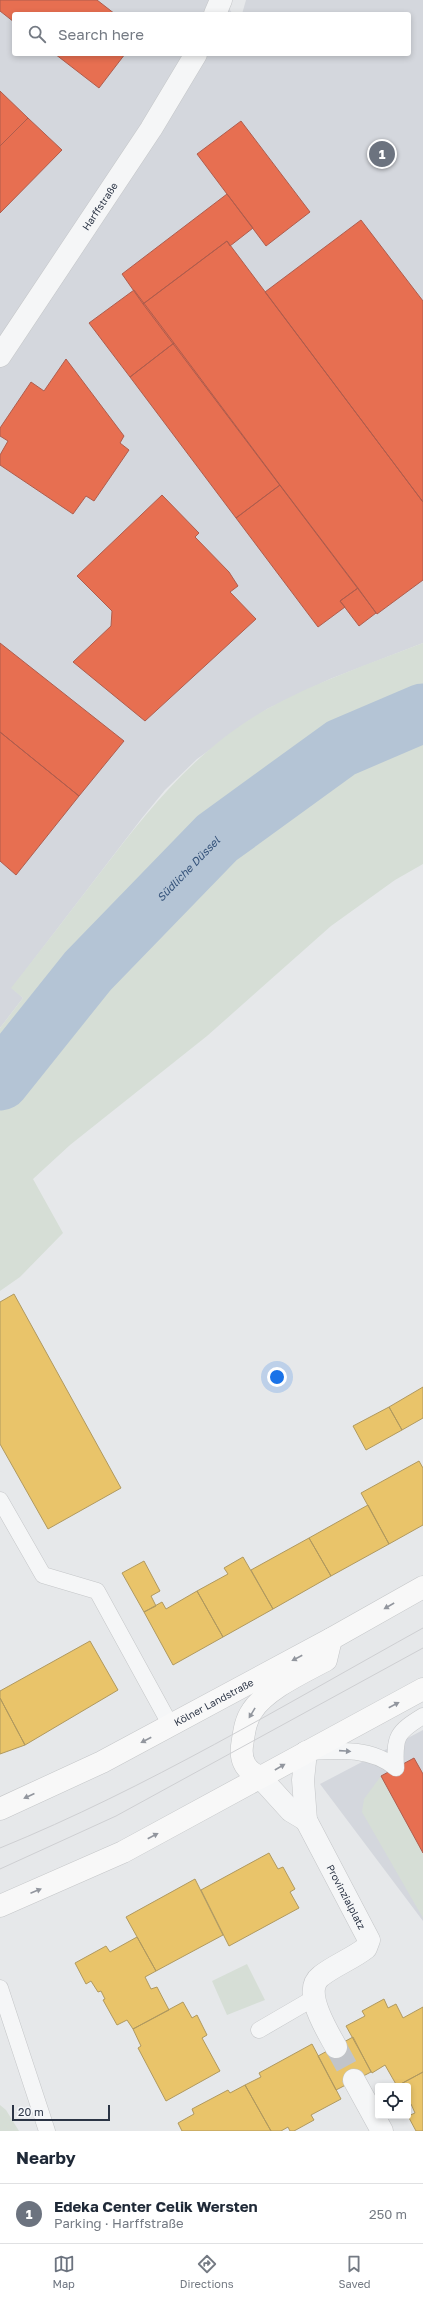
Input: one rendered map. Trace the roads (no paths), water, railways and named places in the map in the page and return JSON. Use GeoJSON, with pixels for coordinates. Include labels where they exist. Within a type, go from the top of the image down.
{"type":"FeatureCollection","features":[{"type":"Feature","properties":{"kind":"main road","name":"Kölner Landstraße"},"geometry":{"type":"LineString","coordinates":[[0,1809],[102,1762],[171,1726],[331,1640],[423,1586]]}},
{"type":"Feature","properties":{"kind":"main road"},"geometry":{"type":"LineString","coordinates":[[260,1778],[250,1772],[242,1758],[245,1727],[252,1710],[280,1686],[326,1660],[331,1640]]}},
{"type":"Feature","properties":{"kind":"main road"},"geometry":{"type":"LineString","coordinates":[[0,1906],[123,1852],[423,1689]]}},
{"type":"Feature","properties":{"kind":"street"},"geometry":{"type":"LineString","coordinates":[[216,12],[220,0]]}},
{"type":"Feature","properties":{"kind":"street","name":"Harffstraße"},"geometry":{"type":"LineString","coordinates":[[0,356],[151,130],[195,56]]}},
{"type":"Feature","properties":{"kind":"street","name":"Provinzialplatz"},"geometry":{"type":"LineString","coordinates":[[306,1752],[303,1780],[306,1820],[369,1940],[366,1948],[321,1976],[315,1983],[314,1998]]}},
{"type":"Feature","properties":{"kind":"street","name":"Provinzialplatz"},"geometry":{"type":"LineString","coordinates":[[260,1778],[291,1811],[306,1820]]}},
{"type":"Feature","properties":{"kind":"street"},"geometry":{"type":"LineString","coordinates":[[314,1998],[336,2047]]}},
{"type":"Feature","properties":{"kind":"street"},"geometry":{"type":"LineString","coordinates":[[354,2080],[382,2131]]}},
{"type":"Feature","properties":{"kind":"lane"},"geometry":{"type":"LineString","coordinates":[[0,1500],[43,1575],[97,1591],[171,1726]]}},
{"type":"Feature","properties":{"kind":"lane"},"geometry":{"type":"LineString","coordinates":[[306,1752],[339,1750],[358,1752],[384,1758],[396,1768],[396,1740],[404,1728],[423,1716]]}},
{"type":"Feature","properties":{"kind":"lane"},"geometry":{"type":"LineString","coordinates":[[0,1988],[47,2131]]}},
{"type":"Feature","properties":{"kind":"lane"},"geometry":{"type":"LineString","coordinates":[[260,2030],[314,1998]]}},
{"type":"Feature","properties":{"kind":"waterway","name":"Südliche Düssel"},"geometry":{"type":"LineString","coordinates":[[0,1081],[88,971],[217,838],[341,748],[423,713]]}},
{"type":"Feature","properties":{"kind":"tunnel"},"geometry":{"type":"LineString","coordinates":[[336,2047],[354,2080]]}},
{"type":"Feature","properties":{"kind":"tram line"},"geometry":{"type":"LineString","coordinates":[[0,1848],[109,1799],[162,1772],[267,1716],[423,1628]]}},
{"type":"Feature","properties":{"kind":"tram line"},"geometry":{"type":"LineString","coordinates":[[0,1869],[116,1816],[423,1648]]}},
{"type":"Feature","properties":{"kind":"place","name":"Edeka Center Celik Wersten"},"geometry":{"type":"Point","coordinates":[382,154]}}]}
